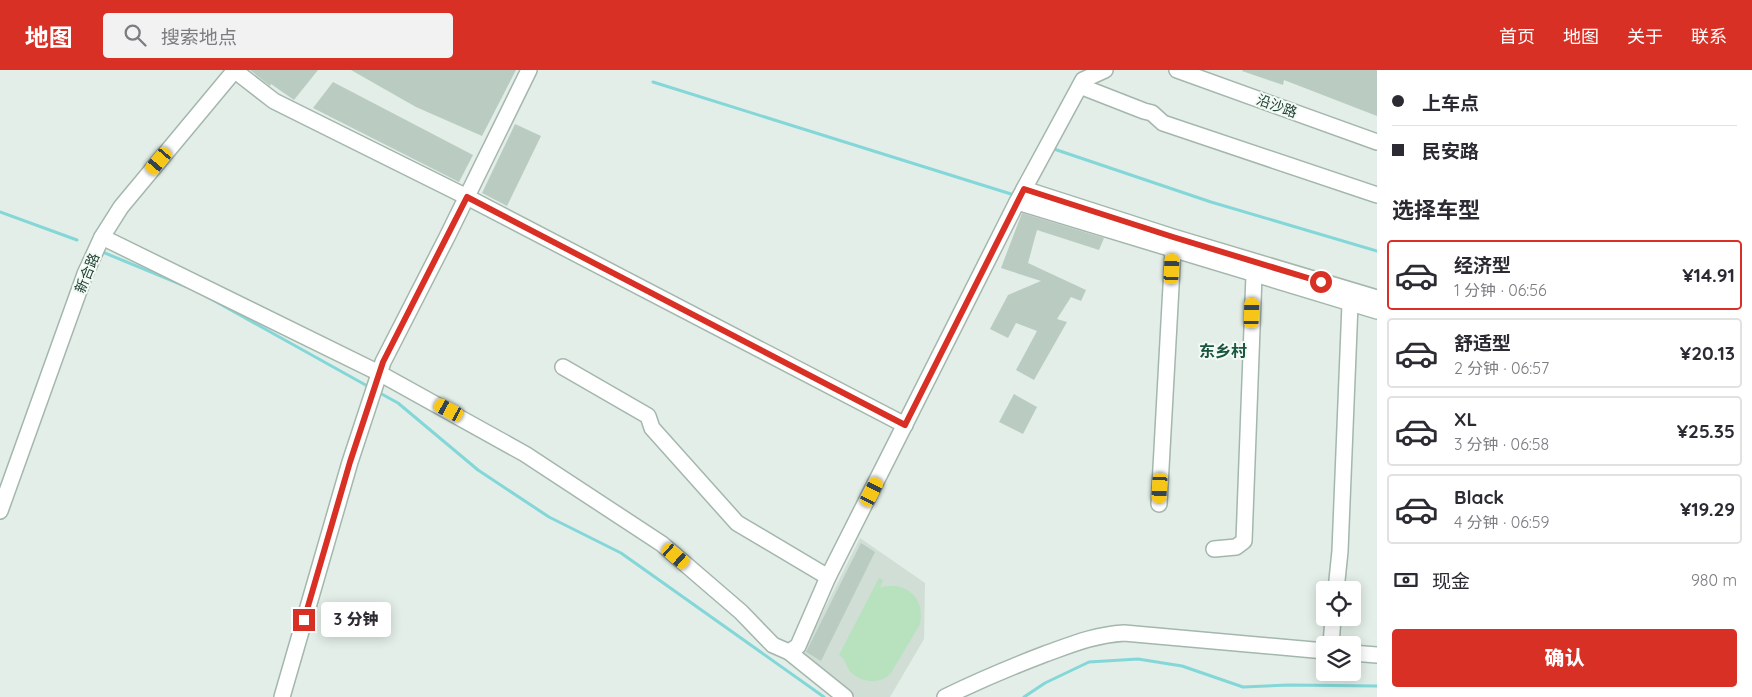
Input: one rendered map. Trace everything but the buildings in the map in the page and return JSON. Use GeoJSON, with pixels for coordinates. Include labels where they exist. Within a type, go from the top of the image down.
{"type":"FeatureCollection","features":[{"type":"Feature","properties":{"kind":"street"},"geometry":{"type":"LineString","coordinates":[[234,70],[274,100],[467,197],[905,425]]}},
{"type":"Feature","properties":{"kind":"street","name":"新合路"},"geometry":{"type":"LineString","coordinates":[[0,511],[82,283],[99,245],[121,207],[234,70]]}},
{"type":"Feature","properties":{"kind":"street"},"geometry":{"type":"LineString","coordinates":[[282,697],[313,587],[383,362],[529,70]]}},
{"type":"Feature","properties":{"kind":"street"},"geometry":{"type":"LineString","coordinates":[[789,652],[798,646],[828,577],[1080,79],[1105,70]]}},
{"type":"Feature","properties":{"kind":"street","name":"沿沙路"},"geometry":{"type":"LineString","coordinates":[[1177,70],[1377,142]]}},
{"type":"Feature","properties":{"kind":"street"},"geometry":{"type":"LineString","coordinates":[[1080,79],[1144,112],[1152,113],[1162,123],[1377,196]]}},
{"type":"Feature","properties":{"kind":"street"},"geometry":{"type":"LineString","coordinates":[[1020,196],[1172,250],[1377,312]]}},
{"type":"Feature","properties":{"kind":"street"},"geometry":{"type":"LineString","coordinates":[[1020,196],[1173,237],[1377,298]]}},
{"type":"Feature","properties":{"kind":"street"},"geometry":{"type":"LineString","coordinates":[[99,245],[379,373],[525,454],[662,544],[741,612],[773,645],[789,652],[845,697]]}},
{"type":"Feature","properties":{"kind":"street"},"geometry":{"type":"LineString","coordinates":[[1159,504],[1172,250]]}},
{"type":"Feature","properties":{"kind":"street"},"geometry":{"type":"LineString","coordinates":[[1214,549],[1236,547],[1244,541],[1254,275]]}},
{"type":"Feature","properties":{"kind":"street"},"geometry":{"type":"LineString","coordinates":[[1337,581],[1340,551],[1350,304]]}},
{"type":"Feature","properties":{"kind":"street"},"geometry":{"type":"LineString","coordinates":[[563,366],[648,416],[652,428],[737,524],[828,577]]}},
{"type":"Feature","properties":{"kind":"street"},"geometry":{"type":"LineString","coordinates":[[945,697],[1002,670],[1102,634],[1124,633],[1316,649]]}},
{"type":"Feature","properties":{"kind":"street"},"geometry":{"type":"LineString","coordinates":[[1361,654],[1377,655]]}},
{"type":"Feature","properties":{"kind":"shaded area"},"geometry":{"type":"Polygon","coordinates":[[[860,538],[925,583],[924,639],[890,697],[855,697],[851,695],[803,652],[860,538]]]}},
{"type":"Feature","properties":{"kind":"green space"},"geometry":{"type":"Polygon","coordinates":[[[879,578],[883,580],[880,588],[897,586],[911,593],[920,606],[921,615],[920,624],[891,673],[882,679],[870,681],[854,675],[839,655],[879,578]]]}},
{"type":"Feature","properties":{"kind":"waterway"},"geometry":{"type":"LineString","coordinates":[[653,82],[1011,194]]}},
{"type":"Feature","properties":{"kind":"waterway"},"geometry":{"type":"LineString","coordinates":[[1051,148],[1211,202],[1377,251]]}},
{"type":"Feature","properties":{"kind":"waterway"},"geometry":{"type":"LineString","coordinates":[[0,212],[77,240]]}},
{"type":"Feature","properties":{"kind":"waterway"},"geometry":{"type":"LineString","coordinates":[[100,251],[185,286]]}},
{"type":"Feature","properties":{"kind":"waterway"},"geometry":{"type":"LineString","coordinates":[[204,295],[371,388]]}},
{"type":"Feature","properties":{"kind":"waterway"},"geometry":{"type":"LineString","coordinates":[[378,392],[398,403],[478,470],[549,517],[621,553],[824,697]]}},
{"type":"Feature","properties":{"kind":"waterway"},"geometry":{"type":"LineString","coordinates":[[1024,697],[1045,683],[1089,662],[1138,659],[1182,666],[1243,687],[1289,685],[1377,686]]}},
{"type":"Feature","properties":{"kind":"district","name":"东乡村"},"geometry":{"type":"Point","coordinates":[1223,351]}},
{"type":"Feature","properties":{"kind":"route"},"geometry":{"type":"LineString","coordinates":[[304,620],[350,462],[383,362],[467,197],[905,425],[1024,189],[1321,282]]}}]}
